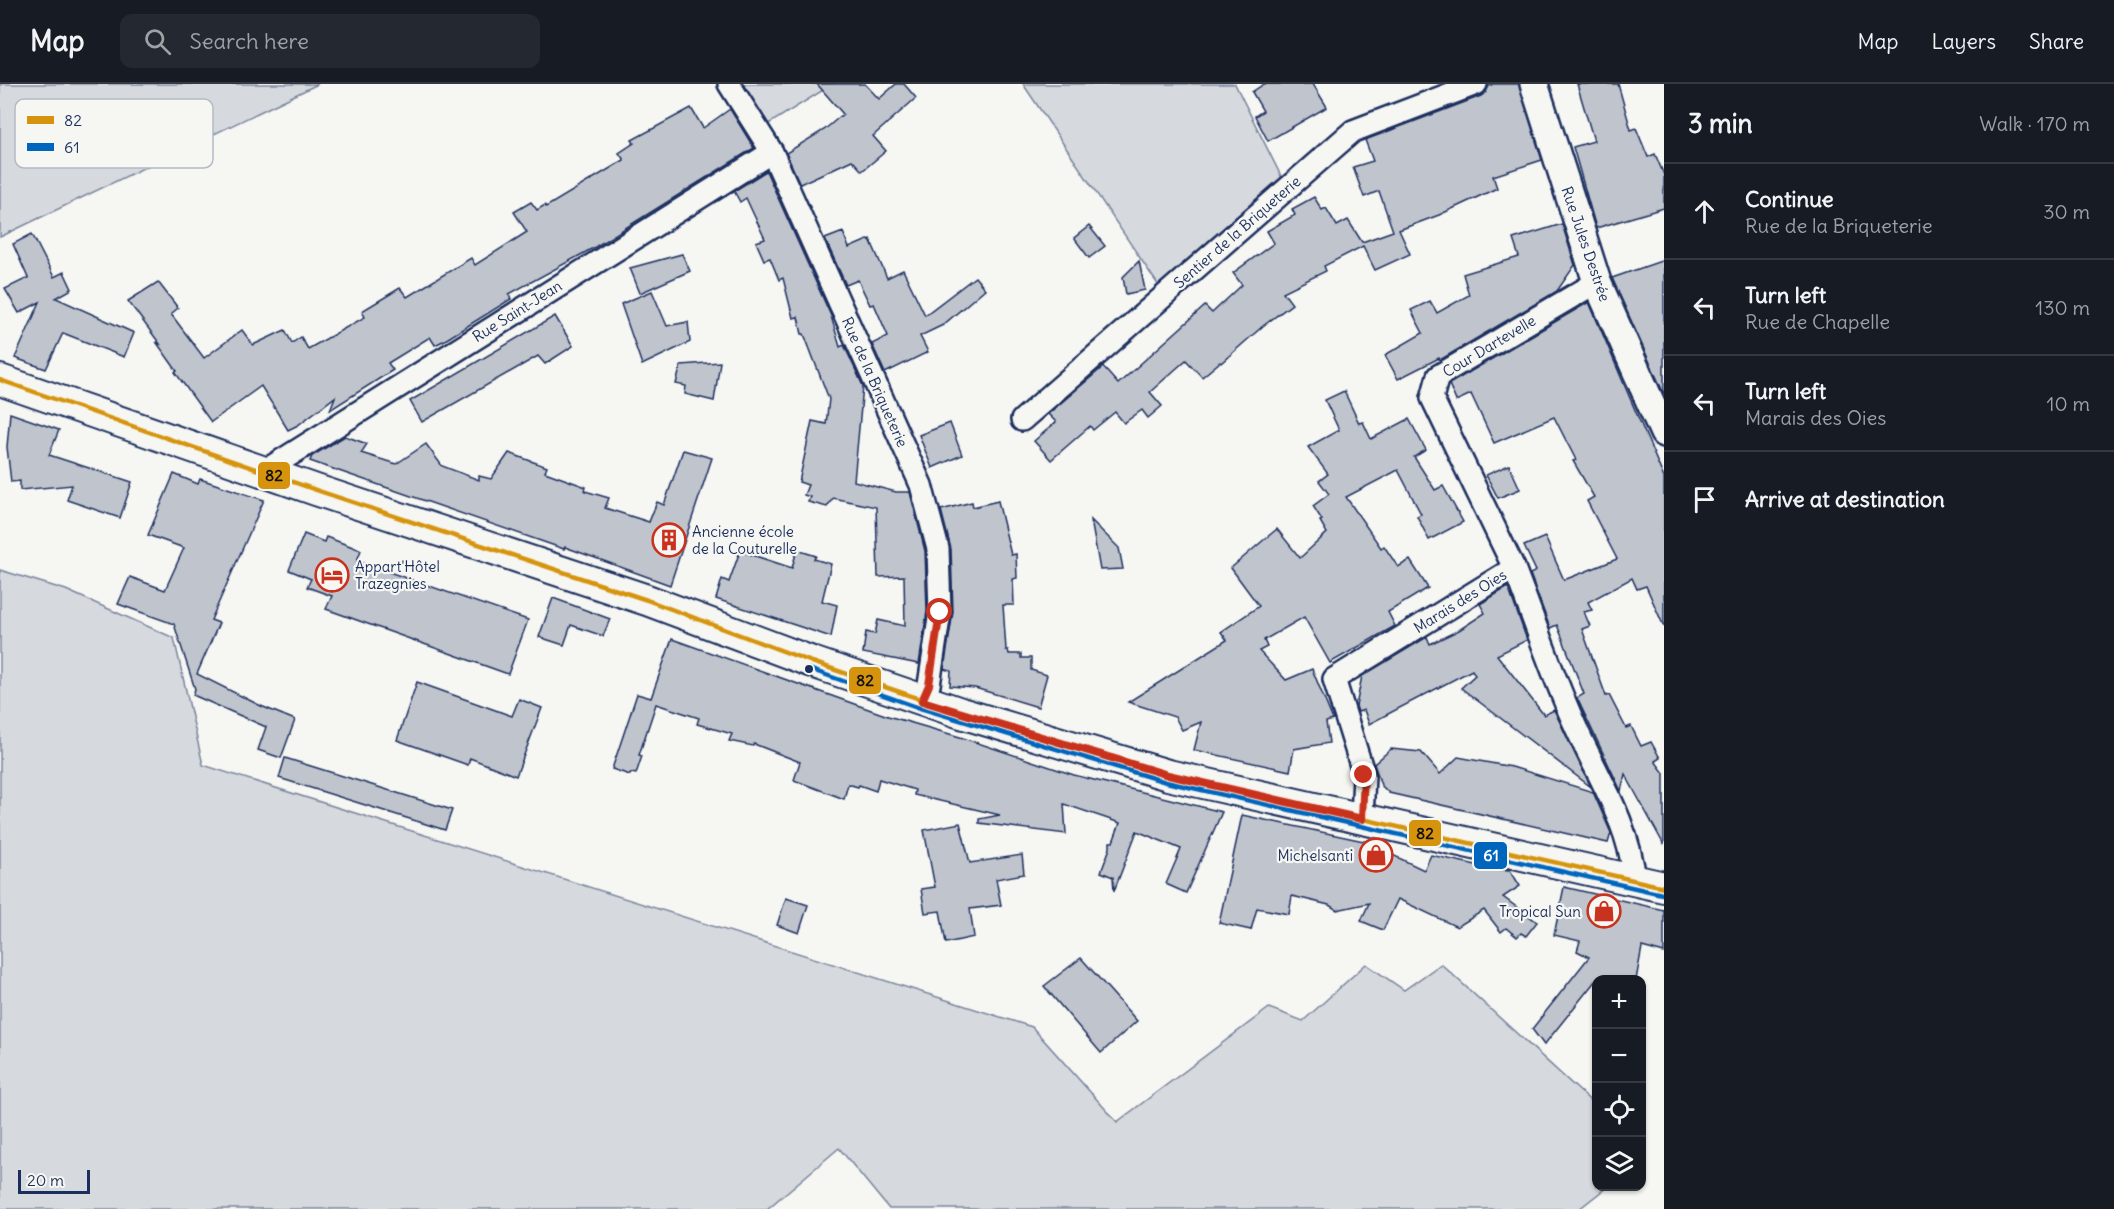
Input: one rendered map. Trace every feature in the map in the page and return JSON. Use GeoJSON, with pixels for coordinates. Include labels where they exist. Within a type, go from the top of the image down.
{"type":"FeatureCollection","features":[{"type":"Feature","properties":{"kind":"main road"},"geometry":{"type":"LineString","coordinates":[[0,380],[263,472],[647,600],[922,701],[1168,775],[1664,887]]}},
{"type":"Feature","properties":{"kind":"street","name":"Rue de la Briqueterie"},"geometry":{"type":"LineString","coordinates":[[729,84],[772,152],[921,485],[938,549],[940,612],[929,685],[922,701]]}},
{"type":"Feature","properties":{"kind":"street","name":"Sentier de la Briqueterie"},"geometry":{"type":"LineString","coordinates":[[1022,420],[1353,131],[1476,84]]}},
{"type":"Feature","properties":{"kind":"street","name":"Rue Jules Destrée"},"geometry":{"type":"LineString","coordinates":[[1534,84],[1597,282],[1664,433]]}},
{"type":"Feature","properties":{"kind":"street","name":"Rue Saint-Jean"},"geometry":{"type":"LineString","coordinates":[[263,472],[772,152]]}},
{"type":"Feature","properties":{"kind":"street","name":"Cour Dartevelle"},"geometry":{"type":"LineString","coordinates":[[1514,568],[1432,398],[1438,376],[1597,282]]}},
{"type":"Feature","properties":{"kind":"street","name":"Marais des Oies"},"geometry":{"type":"LineString","coordinates":[[1362,819],[1364,775],[1334,679],[1514,568],[1574,722],[1620,818],[1633,863],[1635,880]]}},
{"type":"Feature","properties":{"kind":"shaded area"},"geometry":{"type":"Polygon","coordinates":[[[0,84],[318,84],[213,135],[213,99],[15,99],[15,168],[143,168],[0,237],[0,84]]]}},
{"type":"Feature","properties":{"kind":"shaded area"},"geometry":{"type":"Polygon","coordinates":[[[729,84],[833,84],[759,130],[729,84]]]}},
{"type":"Feature","properties":{"kind":"shaded area"},"geometry":{"type":"Polygon","coordinates":[[[1023,84],[1235,84],[1287,188],[1165,295],[1023,84]]]}},
{"type":"Feature","properties":{"kind":"shaded area"},"geometry":{"type":"Polygon","coordinates":[[[0,570],[66,590],[174,638],[203,765],[1032,1027],[1117,1122],[1269,1008],[1303,1021],[1366,964],[1404,990],[1441,964],[1592,1102],[1592,1191],[1602,1191],[1579,1209],[889,1209],[839,1148],[767,1209],[0,1209],[0,570]]]}},
{"type":"Feature","properties":{"kind":"building"},"geometry":{"type":"Polygon","coordinates":[[[817,84],[865,84],[879,99],[896,84],[904,84],[916,98],[873,136],[886,151],[862,171],[852,160],[800,184],[786,153],[824,130],[843,114],[817,84]]]}},
{"type":"Feature","properties":{"kind":"building"},"geometry":{"type":"Polygon","coordinates":[[[1264,84],[1313,84],[1327,107],[1268,141],[1255,116],[1263,111],[1252,92],[1264,84]]]}},
{"type":"Feature","properties":{"kind":"building"},"geometry":{"type":"Polygon","coordinates":[[[1493,84],[1519,84],[1542,160],[1493,176],[1497,188],[1439,215],[1399,230],[1410,254],[1375,270],[1363,246],[1324,266],[1326,271],[1283,292],[1292,304],[1221,363],[1202,377],[1186,360],[1150,392],[1162,406],[1148,418],[1142,410],[1124,423],[1115,412],[1093,430],[1090,426],[1051,460],[1034,441],[1056,422],[1048,414],[1103,367],[1118,384],[1205,306],[1212,313],[1242,285],[1233,273],[1274,243],[1267,231],[1295,215],[1292,209],[1314,197],[1322,210],[1326,208],[1337,226],[1348,220],[1362,242],[1393,231],[1379,191],[1364,197],[1353,167],[1373,161],[1365,140],[1481,96],[1493,84]]]}},
{"type":"Feature","properties":{"kind":"building"},"geometry":{"type":"Polygon","coordinates":[[[1577,84],[1618,84],[1631,130],[1636,128],[1648,157],[1655,154],[1664,175],[1664,208],[1596,228],[1573,147],[1594,141],[1577,84]]]}},
{"type":"Feature","properties":{"kind":"building"},"geometry":{"type":"Polygon","coordinates":[[[691,108],[703,128],[730,109],[754,148],[595,247],[509,294],[511,299],[445,340],[435,345],[430,337],[388,363],[393,370],[330,410],[335,397],[288,430],[261,386],[211,422],[157,343],[160,344],[128,301],[158,282],[178,308],[171,314],[204,358],[242,330],[253,345],[285,330],[292,343],[301,337],[308,349],[365,317],[362,311],[400,288],[407,297],[471,258],[475,265],[527,232],[514,212],[531,202],[537,210],[545,205],[546,207],[624,160],[619,153],[634,143],[632,140],[691,108]]]}},
{"type":"Feature","properties":{"kind":"building"},"geometry":{"type":"Polygon","coordinates":[[[766,171],[831,316],[840,347],[844,345],[863,386],[854,481],[896,492],[910,492],[925,551],[927,611],[919,664],[863,653],[866,632],[875,634],[878,620],[905,626],[904,576],[878,577],[876,507],[833,498],[827,507],[808,502],[810,497],[804,495],[808,485],[799,482],[812,421],[826,424],[829,399],[804,334],[802,334],[798,317],[793,318],[783,278],[779,280],[770,258],[764,260],[756,242],[765,239],[746,198],[740,202],[734,191],[766,171]]]}},
{"type":"Feature","properties":{"kind":"building"},"geometry":{"type":"Polygon","coordinates":[[[1562,224],[1575,265],[1557,291],[1440,360],[1439,358],[1398,379],[1385,355],[1423,333],[1411,310],[1430,301],[1437,313],[1469,295],[1463,274],[1519,257],[1513,239],[1562,224]]]}},
{"type":"Feature","properties":{"kind":"building"},"geometry":{"type":"Polygon","coordinates":[[[1089,226],[1105,246],[1089,258],[1074,238],[1089,226]]]}},
{"type":"Feature","properties":{"kind":"building"},"geometry":{"type":"Polygon","coordinates":[[[843,232],[849,248],[870,239],[887,278],[903,270],[925,315],[975,277],[985,289],[943,325],[920,336],[928,352],[885,373],[872,344],[888,336],[874,304],[870,305],[858,280],[846,285],[825,239],[843,232]]]}},
{"type":"Feature","properties":{"kind":"building"},"geometry":{"type":"Polygon","coordinates":[[[32,234],[54,277],[64,272],[72,289],[56,298],[134,333],[124,357],[63,333],[46,369],[15,358],[40,302],[19,313],[5,289],[28,278],[13,244],[32,234]]]}},
{"type":"Feature","properties":{"kind":"building"},"geometry":{"type":"Polygon","coordinates":[[[682,254],[690,271],[640,293],[630,268],[682,254]]]}},
{"type":"Feature","properties":{"kind":"building"},"geometry":{"type":"Polygon","coordinates":[[[1664,260],[1664,394],[1612,278],[1664,260]]]}},
{"type":"Feature","properties":{"kind":"building"},"geometry":{"type":"Polygon","coordinates":[[[1139,261],[1145,290],[1126,294],[1123,277],[1139,261]]]}},
{"type":"Feature","properties":{"kind":"building"},"geometry":{"type":"Polygon","coordinates":[[[652,291],[667,326],[688,322],[690,342],[642,365],[621,304],[652,291]]]}},
{"type":"Feature","properties":{"kind":"building"},"geometry":{"type":"Polygon","coordinates":[[[1589,302],[1664,478],[1664,627],[1646,586],[1637,589],[1632,578],[1588,602],[1592,610],[1584,612],[1590,626],[1582,629],[1606,696],[1609,695],[1626,728],[1631,726],[1641,746],[1651,742],[1660,758],[1655,761],[1664,773],[1664,845],[1625,774],[1621,791],[1577,698],[1584,694],[1557,625],[1550,628],[1530,574],[1536,571],[1524,546],[1545,537],[1564,580],[1617,559],[1587,501],[1594,497],[1573,461],[1576,460],[1554,417],[1494,443],[1471,394],[1456,401],[1449,384],[1589,302]]]}},
{"type":"Feature","properties":{"kind":"building"},"geometry":{"type":"Polygon","coordinates":[[[555,316],[573,346],[545,364],[538,356],[422,422],[410,401],[555,316]]]}},
{"type":"Feature","properties":{"kind":"building"},"geometry":{"type":"Polygon","coordinates":[[[720,362],[714,401],[685,394],[686,386],[676,384],[681,365],[720,362]]]}},
{"type":"Feature","properties":{"kind":"building"},"geometry":{"type":"Polygon","coordinates":[[[1344,391],[1359,423],[1363,422],[1371,439],[1409,419],[1426,450],[1414,457],[1435,490],[1443,486],[1463,522],[1429,540],[1417,516],[1421,514],[1398,470],[1346,497],[1381,548],[1384,546],[1398,567],[1410,560],[1428,588],[1388,612],[1395,626],[1330,663],[1304,617],[1264,640],[1267,647],[1259,651],[1286,680],[1312,669],[1333,720],[1326,722],[1329,743],[1294,749],[1290,771],[1194,750],[1201,722],[1182,730],[1175,717],[1128,702],[1227,640],[1221,632],[1259,606],[1231,568],[1266,538],[1277,529],[1300,558],[1327,533],[1313,506],[1329,494],[1319,481],[1328,474],[1308,447],[1339,430],[1325,400],[1344,391]]]}},
{"type":"Feature","properties":{"kind":"building"},"geometry":{"type":"Polygon","coordinates":[[[10,413],[59,430],[49,455],[132,482],[120,518],[67,500],[72,485],[20,490],[20,481],[11,482],[7,447],[10,413]]]}},
{"type":"Feature","properties":{"kind":"building"},"geometry":{"type":"Polygon","coordinates":[[[950,423],[962,455],[932,468],[919,435],[950,423]]]}},
{"type":"Feature","properties":{"kind":"building"},"geometry":{"type":"Polygon","coordinates":[[[345,436],[367,444],[361,453],[396,464],[426,444],[442,466],[479,480],[479,476],[491,479],[509,453],[547,467],[545,472],[586,487],[585,491],[609,498],[605,508],[649,522],[657,502],[664,505],[683,450],[712,458],[670,585],[310,461],[312,456],[345,436]]]}},
{"type":"Feature","properties":{"kind":"building"},"geometry":{"type":"Polygon","coordinates":[[[1509,465],[1520,489],[1498,498],[1486,475],[1509,465]]]}},
{"type":"Feature","properties":{"kind":"building"},"geometry":{"type":"Polygon","coordinates":[[[174,474],[198,484],[200,479],[264,500],[211,620],[219,623],[197,674],[295,720],[281,758],[258,750],[266,727],[193,695],[195,689],[174,624],[118,604],[130,577],[165,590],[184,548],[148,535],[174,474]]]}},
{"type":"Feature","properties":{"kind":"building"},"geometry":{"type":"Polygon","coordinates":[[[998,501],[1011,555],[1016,554],[1017,578],[1013,579],[1014,605],[1003,605],[1006,650],[1009,654],[1021,654],[1021,658],[1031,658],[1031,670],[1047,675],[1038,707],[975,688],[950,686],[951,671],[944,669],[953,612],[951,549],[941,510],[972,502],[973,507],[998,501]]]}},
{"type":"Feature","properties":{"kind":"building"},"geometry":{"type":"Polygon","coordinates":[[[1091,520],[1119,548],[1123,569],[1100,570],[1091,520]]]}},
{"type":"Feature","properties":{"kind":"building"},"geometry":{"type":"Polygon","coordinates":[[[304,534],[324,542],[326,537],[361,550],[357,561],[528,620],[508,674],[326,609],[332,596],[307,587],[311,579],[289,570],[304,534]]]}},
{"type":"Feature","properties":{"kind":"building"},"geometry":{"type":"Polygon","coordinates":[[[797,550],[816,556],[814,559],[831,564],[822,601],[837,605],[831,637],[716,599],[722,579],[729,582],[740,551],[792,568],[797,550]]]}},
{"type":"Feature","properties":{"kind":"building"},"geometry":{"type":"Polygon","coordinates":[[[1508,587],[1527,640],[1497,655],[1544,715],[1554,710],[1591,787],[1461,688],[1475,675],[1472,670],[1369,724],[1364,710],[1358,712],[1356,706],[1362,676],[1427,637],[1430,644],[1459,630],[1485,613],[1480,604],[1508,587]]]}},
{"type":"Feature","properties":{"kind":"building"},"geometry":{"type":"Polygon","coordinates":[[[553,598],[610,619],[603,636],[571,625],[564,645],[539,637],[553,598]]]}},
{"type":"Feature","properties":{"kind":"building"},"geometry":{"type":"Polygon","coordinates":[[[672,639],[888,716],[1074,775],[1222,812],[1186,893],[1166,884],[1181,849],[1137,831],[1114,891],[1113,877],[1101,872],[1110,842],[1113,842],[1120,823],[1064,804],[1066,834],[979,823],[979,819],[1000,815],[914,795],[915,790],[879,779],[876,791],[848,784],[844,799],[794,780],[800,762],[754,744],[753,746],[729,741],[732,734],[697,724],[699,718],[656,704],[639,755],[642,756],[636,774],[631,773],[630,775],[612,769],[637,694],[651,698],[672,639]]]}},
{"type":"Feature","properties":{"kind":"building"},"geometry":{"type":"Polygon","coordinates":[[[417,682],[512,716],[519,699],[542,708],[516,776],[470,758],[468,765],[397,740],[417,682]]]}},
{"type":"Feature","properties":{"kind":"building"},"geometry":{"type":"Polygon","coordinates":[[[1391,749],[1421,752],[1440,774],[1458,757],[1512,767],[1593,792],[1611,833],[1608,843],[1389,793],[1381,785],[1374,764],[1391,749]]]}},
{"type":"Feature","properties":{"kind":"building"},"geometry":{"type":"Polygon","coordinates":[[[285,758],[452,810],[445,830],[279,778],[285,758]]]}},
{"type":"Feature","properties":{"kind":"building"},"geometry":{"type":"Polygon","coordinates":[[[1242,815],[1387,846],[1384,851],[1424,870],[1431,855],[1494,869],[1510,870],[1520,886],[1503,897],[1537,922],[1526,936],[1521,933],[1517,937],[1506,928],[1501,932],[1484,910],[1457,927],[1398,899],[1383,930],[1361,921],[1369,903],[1337,910],[1329,905],[1292,896],[1289,914],[1257,908],[1251,930],[1219,923],[1242,815]]]}},
{"type":"Feature","properties":{"kind":"building"},"geometry":{"type":"Polygon","coordinates":[[[960,823],[970,863],[1022,855],[1024,874],[996,879],[1001,905],[970,909],[974,937],[946,943],[940,911],[925,913],[921,889],[935,887],[924,830],[960,823]]]}},
{"type":"Feature","properties":{"kind":"building"},"geometry":{"type":"Polygon","coordinates":[[[1564,887],[1664,910],[1664,953],[1642,947],[1637,975],[1592,975],[1592,985],[1544,1045],[1532,1029],[1589,957],[1577,951],[1580,941],[1554,935],[1564,887]]]}},
{"type":"Feature","properties":{"kind":"building"},"geometry":{"type":"Polygon","coordinates":[[[786,898],[808,905],[799,933],[777,925],[786,898]]]}},
{"type":"Feature","properties":{"kind":"building"},"geometry":{"type":"Polygon","coordinates":[[[1081,958],[1137,1021],[1101,1053],[1044,986],[1081,958]]]}},
{"type":"Feature","properties":{"kind":"transit line","name":"82"},"geometry":{"type":"LineString","coordinates":[[0,380],[316,490],[647,600],[812,662],[961,713],[1168,775],[1664,887]]}},
{"type":"Feature","properties":{"kind":"transit line","name":"61"},"geometry":{"type":"LineString","coordinates":[[809,669],[920,708],[1166,782],[1662,894]]}},
{"type":"Feature","properties":{"kind":"place","name":"Ancienne école de la Couturelle"},"geometry":{"type":"Point","coordinates":[669,540]}},
{"type":"Feature","properties":{"kind":"place","name":"Appart'Hôtel Trazegnies"},"geometry":{"type":"Point","coordinates":[332,575]}},
{"type":"Feature","properties":{"kind":"place","name":"Michelsanti"},"geometry":{"type":"Point","coordinates":[1376,855]}},
{"type":"Feature","properties":{"kind":"place","name":"Tropical Sun"},"geometry":{"type":"Point","coordinates":[1604,911]}},
{"type":"Feature","properties":{"kind":"route"},"geometry":{"type":"LineString","coordinates":[[940,612],[929,685],[922,701],[1168,775],[1362,819],[1364,775]]}}]}
